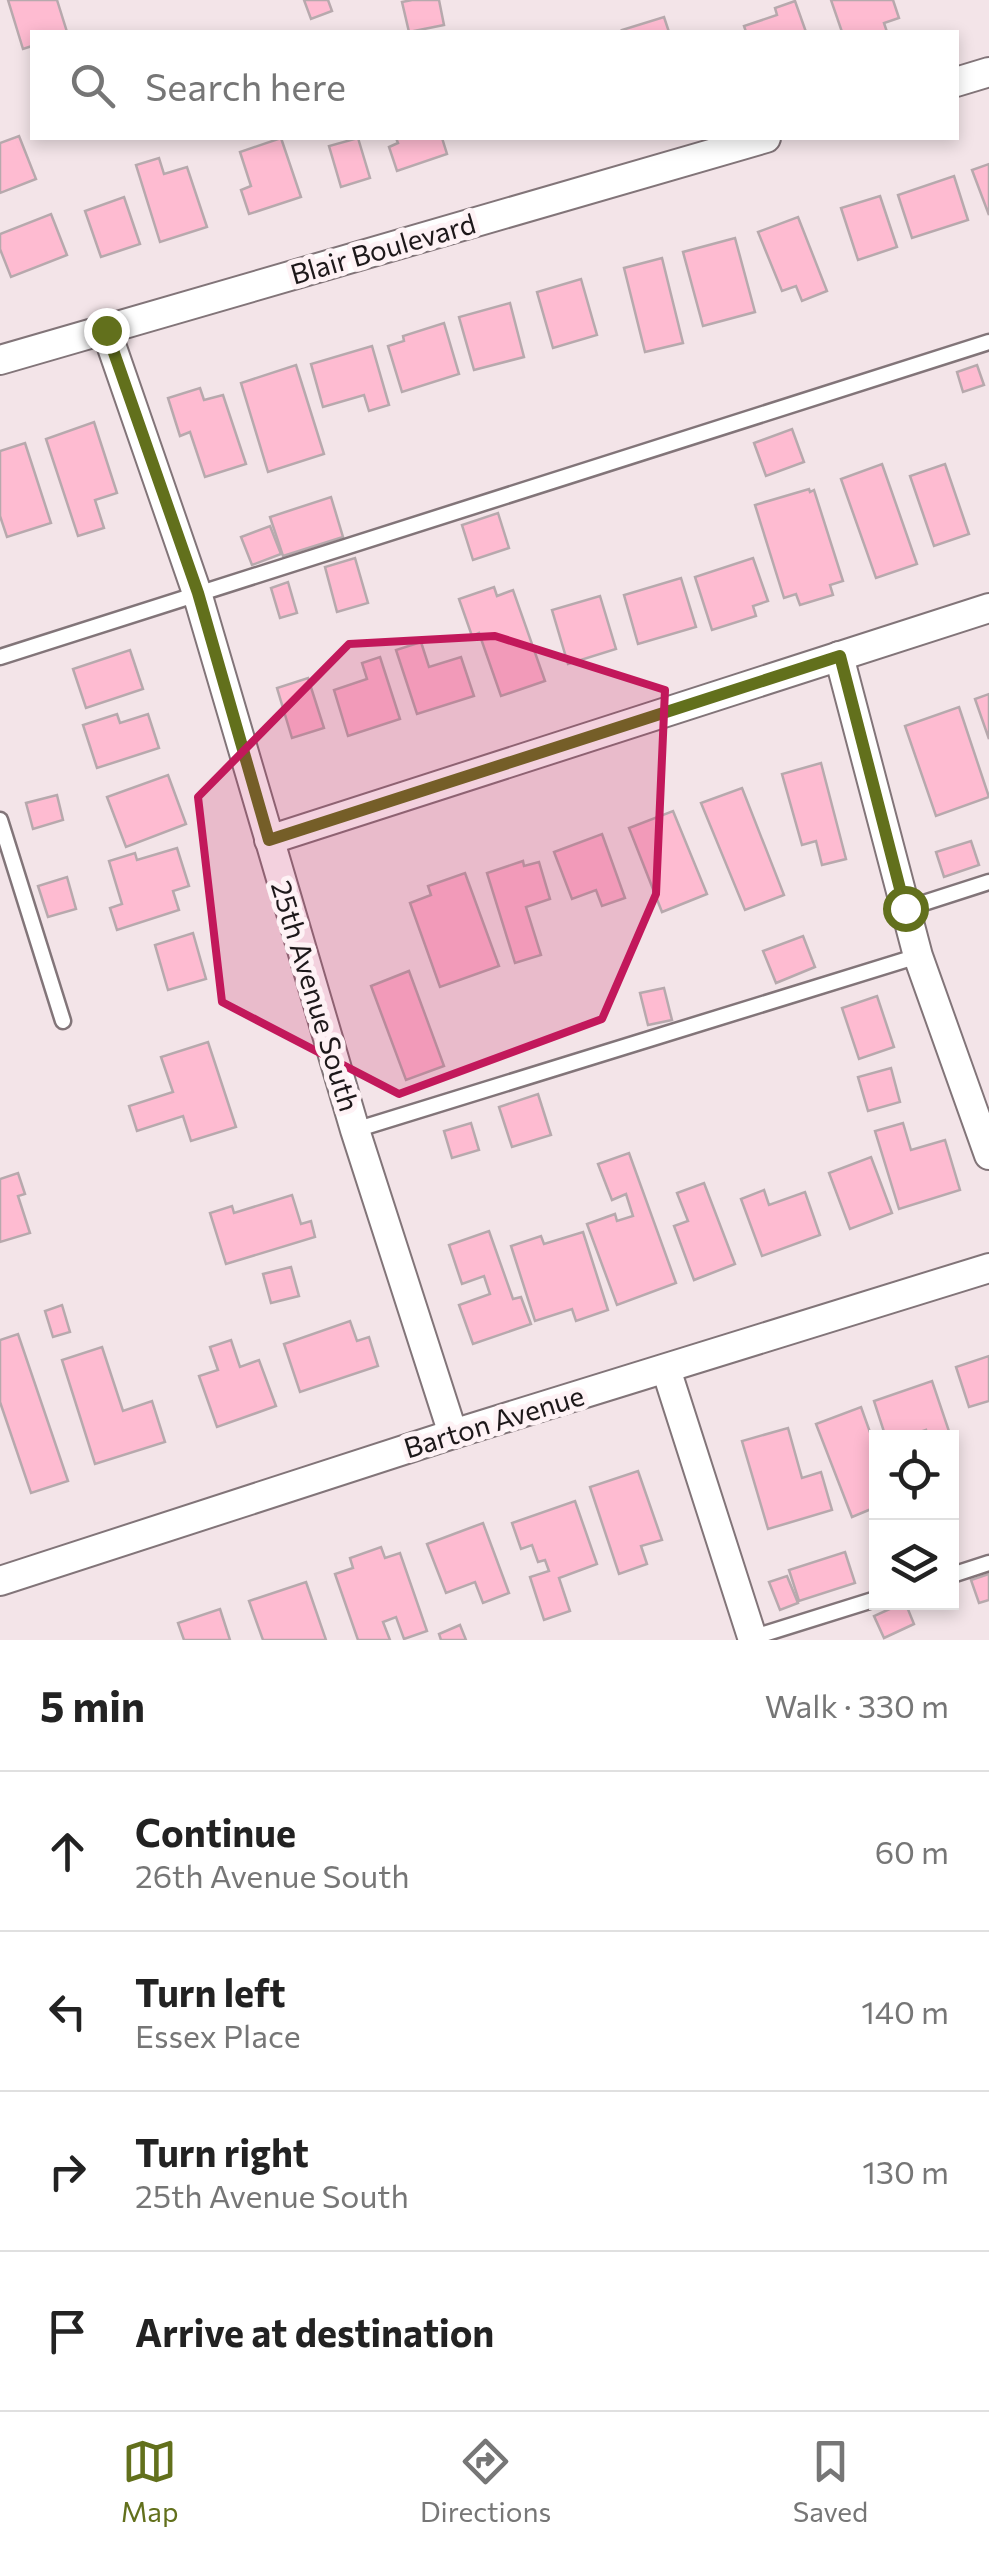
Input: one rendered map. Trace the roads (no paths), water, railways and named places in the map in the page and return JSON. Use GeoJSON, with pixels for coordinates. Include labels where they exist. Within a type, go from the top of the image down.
{"type":"FeatureCollection","features":[{"type":"Feature","properties":{"kind":"street"},"geometry":{"type":"LineString","coordinates":[[959,81],[989,72]]}},
{"type":"Feature","properties":{"kind":"street","name":"Blair Boulevard"},"geometry":{"type":"LineString","coordinates":[[0,360],[759,140]]}},
{"type":"Feature","properties":{"kind":"street","name":"25th Avenue South"},"geometry":{"type":"LineString","coordinates":[[106,330],[198,593],[355,1130],[454,1434]]}},
{"type":"Feature","properties":{"kind":"street"},"geometry":{"type":"LineString","coordinates":[[269,840],[989,608]]}},
{"type":"Feature","properties":{"kind":"street"},"geometry":{"type":"LineString","coordinates":[[840,656],[918,956],[989,1155]]}},
{"type":"Feature","properties":{"kind":"street","name":"Barton Avenue"},"geometry":{"type":"LineString","coordinates":[[0,1580],[989,1268]]}},
{"type":"Feature","properties":{"kind":"street"},"geometry":{"type":"LineString","coordinates":[[666,1370],[750,1639]]}},
{"type":"Feature","properties":{"kind":"lane"},"geometry":{"type":"LineString","coordinates":[[0,658],[989,342]]}},
{"type":"Feature","properties":{"kind":"lane"},"geometry":{"type":"LineString","coordinates":[[0,820],[63,1021]]}},
{"type":"Feature","properties":{"kind":"lane"},"geometry":{"type":"LineString","coordinates":[[905,908],[989,882]]}},
{"type":"Feature","properties":{"kind":"lane"},"geometry":{"type":"LineString","coordinates":[[355,1130],[918,956]]}},
{"type":"Feature","properties":{"kind":"lane"},"geometry":{"type":"LineString","coordinates":[[959,1573],[989,1563]]}},
{"type":"Feature","properties":{"kind":"lane"},"geometry":{"type":"LineString","coordinates":[[750,1639],[869,1600]]}}]}
